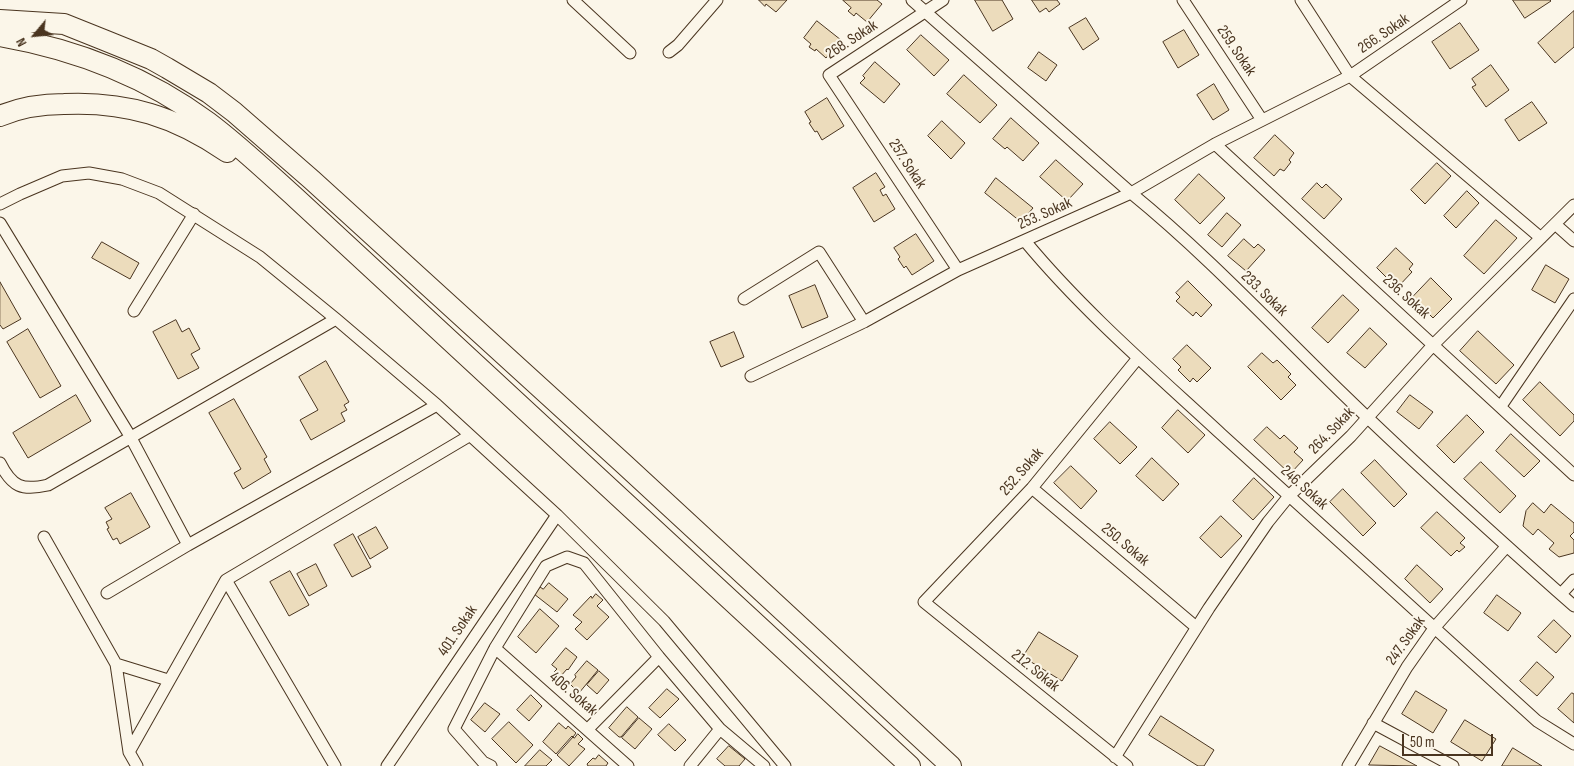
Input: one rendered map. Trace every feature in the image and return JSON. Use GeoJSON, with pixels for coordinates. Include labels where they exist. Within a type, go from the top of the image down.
{"type":"FeatureCollection","features":[{"type":"Feature","properties":{"kind":"highway"},"geometry":{"type":"LineString","coordinates":[[0,7],[64,24],[150,59],[209,93],[234,112],[312,180],[605,447],[951,766]]}},
{"type":"Feature","properties":{"kind":"highway"},"geometry":{"type":"LineString","coordinates":[[0,20],[64,24]]}},
{"type":"Feature","properties":{"kind":"highway"},"geometry":{"type":"LineString","coordinates":[[0,36],[48,46],[89,58],[155,88],[209,123],[297,199],[910,766]]}},
{"type":"Feature","properties":{"kind":"highway"},"geometry":{"type":"LineString","coordinates":[[0,116],[13,110],[38,105],[84,103],[101,103],[147,112],[196,132],[297,199]]}},
{"type":"Feature","properties":{"kind":"street"},"geometry":{"type":"LineString","coordinates":[[573,0],[630,53]]}},
{"type":"Feature","properties":{"kind":"street"},"geometry":{"type":"LineString","coordinates":[[669,52],[678,45],[717,0]]}},
{"type":"Feature","properties":{"kind":"street","name":"233. Sokak"},"geometry":{"type":"LineString","coordinates":[[912,0],[924,13],[1130,193],[1168,223],[1368,417],[1506,547],[1574,606]]}},
{"type":"Feature","properties":{"kind":"street","name":"268. Sokak"},"geometry":{"type":"LineString","coordinates":[[829,75],[943,0]]}},
{"type":"Feature","properties":{"kind":"street","name":"259. Sokak"},"geometry":{"type":"LineString","coordinates":[[1183,0],[1262,120]]}},
{"type":"Feature","properties":{"kind":"street"},"geometry":{"type":"LineString","coordinates":[[1301,0],[1350,76],[1541,238]]}},
{"type":"Feature","properties":{"kind":"street","name":"266. Sokak"},"geometry":{"type":"LineString","coordinates":[[1350,76],[1461,0]]}},
{"type":"Feature","properties":{"kind":"street","name":"257. Sokak"},"geometry":{"type":"LineString","coordinates":[[829,75],[958,270]]}},
{"type":"Feature","properties":{"kind":"street","name":"253. Sokak"},"geometry":{"type":"LineString","coordinates":[[750,376],[864,322],[958,270],[1130,193],[1215,144],[1350,76]]}},
{"type":"Feature","properties":{"kind":"street","name":"236. Sokak"},"geometry":{"type":"LineString","coordinates":[[1215,144],[1574,474]]}},
{"type":"Feature","properties":{"kind":"street"},"geometry":{"type":"LineString","coordinates":[[0,204],[27,190],[62,176],[89,173],[122,179],[159,193],[260,257],[336,318],[437,405],[556,515],[664,621],[785,766]]}},
{"type":"Feature","properties":{"kind":"street","name":"264. Sokak"},"geometry":{"type":"LineString","coordinates":[[1115,757],[1196,627],[1268,522],[1289,496],[1351,436],[1434,344],[1574,205]]}},
{"type":"Feature","properties":{"kind":"street"},"geometry":{"type":"LineString","coordinates":[[134,312],[194,214]]}},
{"type":"Feature","properties":{"kind":"street"},"geometry":{"type":"LineString","coordinates":[[0,223],[130,436],[188,545]]}},
{"type":"Feature","properties":{"kind":"street"},"geometry":{"type":"LineString","coordinates":[[1555,224],[1574,241]]}},
{"type":"Feature","properties":{"kind":"street","name":"246. Sokak"},"geometry":{"type":"LineString","coordinates":[[1025,241],[1048,269],[1138,358],[1537,721],[1574,744]]}},
{"type":"Feature","properties":{"kind":"street"},"geometry":{"type":"LineString","coordinates":[[744,299],[819,252],[864,322]]}},
{"type":"Feature","properties":{"kind":"street"},"geometry":{"type":"LineString","coordinates":[[1501,406],[1574,299]]}},
{"type":"Feature","properties":{"kind":"street"},"geometry":{"type":"LineString","coordinates":[[0,463],[7,477],[20,486],[32,488],[48,485],[336,318]]}},
{"type":"Feature","properties":{"kind":"street","name":"252. Sokak"},"geometry":{"type":"LineString","coordinates":[[924,602],[1032,488],[1138,358]]}},
{"type":"Feature","properties":{"kind":"street"},"geometry":{"type":"LineString","coordinates":[[107,593],[188,545],[437,405]]}},
{"type":"Feature","properties":{"kind":"street"},"geometry":{"type":"LineString","coordinates":[[129,752],[226,580],[470,436]]}},
{"type":"Feature","properties":{"kind":"street","name":"250. Sokak"},"geometry":{"type":"LineString","coordinates":[[1032,488],[1196,627]]}},
{"type":"Feature","properties":{"kind":"street","name":"401. Sokak"},"geometry":{"type":"LineString","coordinates":[[387,766],[556,515]]}},
{"type":"Feature","properties":{"kind":"street"},"geometry":{"type":"LineString","coordinates":[[44,537],[116,664],[129,752],[137,766]]}},
{"type":"Feature","properties":{"kind":"street","name":"247. Sokak"},"geometry":{"type":"LineString","coordinates":[[1348,766],[1372,723],[1434,627],[1506,547]]}},
{"type":"Feature","properties":{"kind":"street"},"geometry":{"type":"LineString","coordinates":[[482,765],[454,729],[495,648],[546,566],[567,557],[584,563],[659,658],[720,729],[764,766]]}},
{"type":"Feature","properties":{"kind":"street"},"geometry":{"type":"LineString","coordinates":[[226,580],[335,766]]}},
{"type":"Feature","properties":{"kind":"street"},"geometry":{"type":"LineString","coordinates":[[1561,594],[1574,580]]}},
{"type":"Feature","properties":{"kind":"street","name":"212. Sokak"},"geometry":{"type":"LineString","coordinates":[[924,602],[1127,766]]}},
{"type":"Feature","properties":{"kind":"street","name":"406. Sokak"},"geometry":{"type":"LineString","coordinates":[[495,648],[628,766]]}},
{"type":"Feature","properties":{"kind":"street"},"geometry":{"type":"LineString","coordinates":[[588,729],[659,658]]}},
{"type":"Feature","properties":{"kind":"street"},"geometry":{"type":"LineString","coordinates":[[116,664],[168,680]]}},
{"type":"Feature","properties":{"kind":"street"},"geometry":{"type":"LineString","coordinates":[[1372,723],[1453,766]]}},
{"type":"Feature","properties":{"kind":"street"},"geometry":{"type":"LineString","coordinates":[[690,766],[720,729]]}},
{"type":"Feature","properties":{"kind":"building"},"geometry":{"type":"Polygon","coordinates":[[[759,0],[787,0],[776,12],[759,0]]]}},
{"type":"Feature","properties":{"kind":"building"},"geometry":{"type":"Polygon","coordinates":[[[843,0],[877,0],[882,4],[867,22],[856,13],[854,16],[848,11],[851,8],[843,0]]]}},
{"type":"Feature","properties":{"kind":"building"},"geometry":{"type":"Polygon","coordinates":[[[975,0],[1002,0],[1013,19],[993,31],[975,0]]]}},
{"type":"Feature","properties":{"kind":"building"},"geometry":{"type":"Polygon","coordinates":[[[1032,0],[1057,0],[1060,4],[1049,12],[1046,8],[1040,12],[1032,0]]]}},
{"type":"Feature","properties":{"kind":"building"},"geometry":{"type":"Polygon","coordinates":[[[1513,0],[1550,0],[1551,1],[1525,18],[1513,0]]]}},
{"type":"Feature","properties":{"kind":"building"},"geometry":{"type":"Polygon","coordinates":[[[1574,11],[1574,47],[1555,63],[1538,43],[1574,11]]]}},
{"type":"Feature","properties":{"kind":"building"},"geometry":{"type":"Polygon","coordinates":[[[1086,18],[1099,39],[1083,50],[1069,28],[1086,18]]]}},
{"type":"Feature","properties":{"kind":"building"},"geometry":{"type":"Polygon","coordinates":[[[817,21],[841,40],[826,58],[816,49],[815,51],[809,47],[811,44],[804,38],[817,21]]]}},
{"type":"Feature","properties":{"kind":"building"},"geometry":{"type":"Polygon","coordinates":[[[1460,23],[1479,50],[1450,69],[1432,42],[1460,23]]]}},
{"type":"Feature","properties":{"kind":"building"},"geometry":{"type":"Polygon","coordinates":[[[1184,30],[1199,55],[1178,68],[1163,42],[1184,30]]]}},
{"type":"Feature","properties":{"kind":"building"},"geometry":{"type":"Polygon","coordinates":[[[921,35],[949,60],[934,76],[907,50],[921,35]]]}},
{"type":"Feature","properties":{"kind":"building"},"geometry":{"type":"Polygon","coordinates":[[[1039,52],[1057,65],[1046,81],[1028,68],[1039,52]]]}},
{"type":"Feature","properties":{"kind":"building"},"geometry":{"type":"Polygon","coordinates":[[[875,62],[900,84],[884,103],[860,83],[865,78],[863,76],[875,62]]]}},
{"type":"Feature","properties":{"kind":"building"},"geometry":{"type":"Polygon","coordinates":[[[1491,65],[1509,90],[1486,107],[1472,87],[1476,85],[1472,79],[1491,65]]]}},
{"type":"Feature","properties":{"kind":"building"},"geometry":{"type":"Polygon","coordinates":[[[964,75],[997,105],[980,123],[947,94],[964,75]]]}},
{"type":"Feature","properties":{"kind":"building"},"geometry":{"type":"Polygon","coordinates":[[[1214,84],[1229,110],[1213,120],[1197,95],[1214,84]]]}},
{"type":"Feature","properties":{"kind":"building"},"geometry":{"type":"Polygon","coordinates":[[[827,98],[844,126],[822,140],[809,123],[811,122],[805,112],[827,98]]]}},
{"type":"Feature","properties":{"kind":"building"},"geometry":{"type":"Polygon","coordinates":[[[1532,102],[1547,123],[1519,141],[1505,120],[1532,102]]]}},
{"type":"Feature","properties":{"kind":"building"},"geometry":{"type":"Polygon","coordinates":[[[1011,118],[1039,143],[1023,161],[1007,147],[1005,149],[993,139],[1011,118]]]}},
{"type":"Feature","properties":{"kind":"building"},"geometry":{"type":"Polygon","coordinates":[[[942,121],[965,143],[951,159],[928,136],[942,121]]]}},
{"type":"Feature","properties":{"kind":"building"},"geometry":{"type":"Polygon","coordinates":[[[1275,135],[1294,153],[1289,160],[1291,162],[1284,171],[1280,169],[1274,176],[1254,158],[1275,135]]]}},
{"type":"Feature","properties":{"kind":"building"},"geometry":{"type":"Polygon","coordinates":[[[1056,160],[1083,184],[1067,201],[1040,177],[1056,160]]]}},
{"type":"Feature","properties":{"kind":"building"},"geometry":{"type":"Polygon","coordinates":[[[1437,163],[1451,176],[1425,204],[1411,190],[1437,163]]]}},
{"type":"Feature","properties":{"kind":"building"},"geometry":{"type":"Polygon","coordinates":[[[876,173],[885,187],[880,190],[883,196],[886,194],[895,209],[874,222],[853,188],[876,173]]]}},
{"type":"Feature","properties":{"kind":"building"},"geometry":{"type":"Polygon","coordinates":[[[1199,174],[1225,198],[1200,224],[1175,200],[1199,174]]]}},
{"type":"Feature","properties":{"kind":"building"},"geometry":{"type":"Polygon","coordinates":[[[996,178],[1033,208],[1021,222],[985,193],[996,178]]]}},
{"type":"Feature","properties":{"kind":"building"},"geometry":{"type":"Polygon","coordinates":[[[1317,183],[1322,188],[1326,184],[1342,199],[1324,219],[1302,199],[1317,183]]]}},
{"type":"Feature","properties":{"kind":"building"},"geometry":{"type":"Polygon","coordinates":[[[1467,191],[1479,203],[1456,228],[1444,216],[1467,191]]]}},
{"type":"Feature","properties":{"kind":"building"},"geometry":{"type":"Polygon","coordinates":[[[1227,213],[1241,225],[1222,247],[1208,235],[1227,213]]]}},
{"type":"Feature","properties":{"kind":"building"},"geometry":{"type":"Polygon","coordinates":[[[1496,220],[1517,238],[1484,274],[1464,256],[1496,220]]]}},
{"type":"Feature","properties":{"kind":"building"},"geometry":{"type":"Polygon","coordinates":[[[916,234],[934,261],[912,275],[898,259],[900,257],[894,248],[916,234]]]}},
{"type":"Feature","properties":{"kind":"building"},"geometry":{"type":"Polygon","coordinates":[[[1244,239],[1254,248],[1258,244],[1265,250],[1246,271],[1228,256],[1244,239]]]}},
{"type":"Feature","properties":{"kind":"building"},"geometry":{"type":"Polygon","coordinates":[[[102,242],[139,263],[130,279],[92,258],[102,242]]]}},
{"type":"Feature","properties":{"kind":"building"},"geometry":{"type":"Polygon","coordinates":[[[1396,248],[1413,264],[1409,269],[1412,272],[1397,288],[1377,268],[1396,248]]]}},
{"type":"Feature","properties":{"kind":"building"},"geometry":{"type":"Polygon","coordinates":[[[1546,265],[1569,279],[1555,303],[1532,290],[1546,265]]]}},
{"type":"Feature","properties":{"kind":"building"},"geometry":{"type":"Polygon","coordinates":[[[1431,278],[1452,299],[1433,318],[1426,311],[1423,314],[1416,307],[1419,305],[1412,298],[1431,278]]]}},
{"type":"Feature","properties":{"kind":"building"},"geometry":{"type":"Polygon","coordinates":[[[1188,281],[1212,305],[1201,317],[1196,312],[1193,316],[1176,301],[1180,297],[1176,293],[1188,281]]]}},
{"type":"Feature","properties":{"kind":"building"},"geometry":{"type":"Polygon","coordinates":[[[0,282],[21,319],[3,329],[0,325],[0,282]]]}},
{"type":"Feature","properties":{"kind":"building"},"geometry":{"type":"Polygon","coordinates":[[[815,285],[828,317],[802,328],[789,296],[815,285]]]}},
{"type":"Feature","properties":{"kind":"building"},"geometry":{"type":"Polygon","coordinates":[[[1343,295],[1359,310],[1328,343],[1312,328],[1343,295]]]}},
{"type":"Feature","properties":{"kind":"building"},"geometry":{"type":"Polygon","coordinates":[[[176,320],[182,332],[189,328],[200,349],[191,354],[199,368],[178,379],[153,332],[176,320]]]}},
{"type":"Feature","properties":{"kind":"building"},"geometry":{"type":"Polygon","coordinates":[[[1370,328],[1387,344],[1365,368],[1347,353],[1370,328]]]}},
{"type":"Feature","properties":{"kind":"building"},"geometry":{"type":"Polygon","coordinates":[[[28,329],[61,386],[40,398],[7,342],[28,329]]]}},
{"type":"Feature","properties":{"kind":"building"},"geometry":{"type":"Polygon","coordinates":[[[1478,331],[1514,365],[1496,384],[1460,351],[1478,331]]]}},
{"type":"Feature","properties":{"kind":"building"},"geometry":{"type":"Polygon","coordinates":[[[734,332],[744,357],[721,367],[710,342],[734,332]]]}},
{"type":"Feature","properties":{"kind":"building"},"geometry":{"type":"Polygon","coordinates":[[[1187,345],[1211,368],[1197,382],[1193,378],[1190,382],[1178,370],[1181,367],[1173,359],[1187,345]]]}},
{"type":"Feature","properties":{"kind":"building"},"geometry":{"type":"Polygon","coordinates":[[[1262,353],[1273,363],[1277,360],[1291,374],[1288,377],[1296,385],[1281,400],[1248,367],[1262,353]]]}},
{"type":"Feature","properties":{"kind":"building"},"geometry":{"type":"Polygon","coordinates":[[[326,361],[349,402],[344,405],[347,410],[341,413],[345,421],[311,440],[300,420],[318,410],[299,377],[326,361]]]}},
{"type":"Feature","properties":{"kind":"building"},"geometry":{"type":"Polygon","coordinates":[[[1540,382],[1574,415],[1574,421],[1560,436],[1523,400],[1540,382]]]}},
{"type":"Feature","properties":{"kind":"building"},"geometry":{"type":"Polygon","coordinates":[[[76,395],[91,421],[28,458],[13,433],[76,395]]]}},
{"type":"Feature","properties":{"kind":"building"},"geometry":{"type":"Polygon","coordinates":[[[1410,395],[1433,412],[1419,429],[1397,412],[1410,395]]]}},
{"type":"Feature","properties":{"kind":"building"},"geometry":{"type":"Polygon","coordinates":[[[234,399],[267,457],[264,459],[271,472],[243,489],[234,473],[241,469],[209,413],[234,399]]]}},
{"type":"Feature","properties":{"kind":"building"},"geometry":{"type":"Polygon","coordinates":[[[1178,410],[1205,435],[1188,453],[1162,428],[1178,410]]]}},
{"type":"Feature","properties":{"kind":"building"},"geometry":{"type":"Polygon","coordinates":[[[1467,415],[1484,432],[1454,463],[1437,446],[1467,415]]]}},
{"type":"Feature","properties":{"kind":"building"},"geometry":{"type":"Polygon","coordinates":[[[1110,422],[1137,447],[1120,464],[1094,439],[1110,422]]]}},
{"type":"Feature","properties":{"kind":"building"},"geometry":{"type":"Polygon","coordinates":[[[1267,427],[1280,439],[1284,435],[1298,448],[1294,452],[1303,460],[1290,474],[1254,440],[1267,427]]]}},
{"type":"Feature","properties":{"kind":"building"},"geometry":{"type":"Polygon","coordinates":[[[1511,434],[1540,461],[1524,477],[1496,451],[1511,434]]]}},
{"type":"Feature","properties":{"kind":"building"},"geometry":{"type":"Polygon","coordinates":[[[1152,458],[1179,484],[1163,501],[1136,476],[1152,458]]]}},
{"type":"Feature","properties":{"kind":"building"},"geometry":{"type":"Polygon","coordinates":[[[1375,460],[1407,494],[1394,507],[1361,473],[1375,460]]]}},
{"type":"Feature","properties":{"kind":"building"},"geometry":{"type":"Polygon","coordinates":[[[1481,462],[1516,496],[1500,513],[1464,479],[1481,462]]]}},
{"type":"Feature","properties":{"kind":"building"},"geometry":{"type":"Polygon","coordinates":[[[1071,466],[1097,491],[1081,509],[1054,483],[1071,466]]]}},
{"type":"Feature","properties":{"kind":"building"},"geometry":{"type":"Polygon","coordinates":[[[1254,478],[1274,497],[1253,520],[1233,501],[1254,478]]]}},
{"type":"Feature","properties":{"kind":"building"},"geometry":{"type":"Polygon","coordinates":[[[1343,489],[1376,523],[1363,536],[1330,502],[1343,489]]]}},
{"type":"Feature","properties":{"kind":"building"},"geometry":{"type":"Polygon","coordinates":[[[131,493],[150,527],[120,544],[117,538],[113,540],[107,529],[109,528],[106,522],[112,519],[105,508],[131,493]]]}},
{"type":"Feature","properties":{"kind":"building"},"geometry":{"type":"Polygon","coordinates":[[[1533,503],[1544,513],[1551,504],[1574,523],[1574,532],[1570,536],[1574,540],[1574,553],[1559,557],[1549,549],[1554,543],[1538,529],[1533,535],[1523,526],[1526,511],[1533,503]]]}},
{"type":"Feature","properties":{"kind":"building"},"geometry":{"type":"Polygon","coordinates":[[[1437,512],[1465,538],[1460,543],[1465,547],[1459,552],[1457,550],[1451,556],[1421,528],[1437,512]]]}},
{"type":"Feature","properties":{"kind":"building"},"geometry":{"type":"Polygon","coordinates":[[[1221,516],[1242,536],[1221,558],[1200,538],[1221,516]]]}},
{"type":"Feature","properties":{"kind":"building"},"geometry":{"type":"Polygon","coordinates":[[[376,527],[388,548],[370,559],[358,537],[376,527]]]}},
{"type":"Feature","properties":{"kind":"building"},"geometry":{"type":"Polygon","coordinates":[[[353,534],[371,567],[352,577],[334,545],[353,534]]]}},
{"type":"Feature","properties":{"kind":"building"},"geometry":{"type":"Polygon","coordinates":[[[316,564],[327,586],[309,596],[297,574],[316,564]]]}},
{"type":"Feature","properties":{"kind":"building"},"geometry":{"type":"Polygon","coordinates":[[[1417,565],[1443,589],[1430,603],[1405,579],[1417,565]]]}},
{"type":"Feature","properties":{"kind":"building"},"geometry":{"type":"Polygon","coordinates":[[[290,571],[309,605],[289,616],[270,582],[290,571]]]}},
{"type":"Feature","properties":{"kind":"building"},"geometry":{"type":"Polygon","coordinates":[[[549,583],[568,599],[557,612],[534,594],[540,587],[543,589],[549,583]]]}},
{"type":"Feature","properties":{"kind":"building"},"geometry":{"type":"Polygon","coordinates":[[[596,594],[603,600],[597,606],[609,617],[587,640],[575,629],[582,622],[573,615],[591,596],[592,598],[596,594]]]}},
{"type":"Feature","properties":{"kind":"building"},"geometry":{"type":"Polygon","coordinates":[[[1497,595],[1521,613],[1508,631],[1484,613],[1497,595]]]}},
{"type":"Feature","properties":{"kind":"building"},"geometry":{"type":"Polygon","coordinates":[[[540,609],[559,626],[536,653],[518,637],[540,609]]]}},
{"type":"Feature","properties":{"kind":"building"},"geometry":{"type":"Polygon","coordinates":[[[1554,620],[1571,636],[1556,653],[1538,637],[1554,620]]]}},
{"type":"Feature","properties":{"kind":"building"},"geometry":{"type":"Polygon","coordinates":[[[1039,632],[1078,656],[1062,681],[1023,657],[1039,632]]]}},
{"type":"Feature","properties":{"kind":"building"},"geometry":{"type":"Polygon","coordinates":[[[566,648],[577,657],[568,670],[560,677],[554,672],[557,669],[552,665],[566,648]]]}},
{"type":"Feature","properties":{"kind":"building"},"geometry":{"type":"Polygon","coordinates":[[[587,661],[598,670],[579,693],[570,684],[587,661]]]}},
{"type":"Feature","properties":{"kind":"building"},"geometry":{"type":"Polygon","coordinates":[[[1537,662],[1554,677],[1537,696],[1520,681],[1537,662]]]}},
{"type":"Feature","properties":{"kind":"building"},"geometry":{"type":"Polygon","coordinates":[[[599,671],[609,680],[597,694],[587,685],[599,671]]]}},
{"type":"Feature","properties":{"kind":"building"},"geometry":{"type":"Polygon","coordinates":[[[667,689],[679,699],[660,718],[649,708],[667,689]]]}},
{"type":"Feature","properties":{"kind":"building"},"geometry":{"type":"Polygon","coordinates":[[[1416,691],[1447,710],[1433,733],[1402,714],[1416,691]]]}},
{"type":"Feature","properties":{"kind":"building"},"geometry":{"type":"Polygon","coordinates":[[[1572,693],[1574,694],[1574,723],[1558,709],[1572,693]]]}},
{"type":"Feature","properties":{"kind":"building"},"geometry":{"type":"Polygon","coordinates":[[[531,695],[542,706],[529,721],[517,710],[531,695]]]}},
{"type":"Feature","properties":{"kind":"building"},"geometry":{"type":"Polygon","coordinates":[[[485,703],[500,714],[485,732],[471,720],[485,703]]]}},
{"type":"Feature","properties":{"kind":"building"},"geometry":{"type":"Polygon","coordinates":[[[627,707],[638,717],[619,737],[609,728],[627,707]]]}},
{"type":"Feature","properties":{"kind":"building"},"geometry":{"type":"Polygon","coordinates":[[[1161,716],[1214,750],[1204,766],[1198,766],[1149,735],[1161,716]]]}},
{"type":"Feature","properties":{"kind":"building"},"geometry":{"type":"Polygon","coordinates":[[[639,718],[652,729],[635,749],[622,738],[639,718]]]}},
{"type":"Feature","properties":{"kind":"building"},"geometry":{"type":"Polygon","coordinates":[[[1465,720],[1496,739],[1482,761],[1451,742],[1465,720]]]}},
{"type":"Feature","properties":{"kind":"building"},"geometry":{"type":"Polygon","coordinates":[[[509,722],[533,745],[516,763],[492,739],[509,722]]]}},
{"type":"Feature","properties":{"kind":"building"},"geometry":{"type":"Polygon","coordinates":[[[559,723],[566,729],[568,726],[576,733],[556,754],[543,742],[559,723]]]}},
{"type":"Feature","properties":{"kind":"building"},"geometry":{"type":"Polygon","coordinates":[[[669,724],[686,740],[675,751],[658,735],[669,724]]]}},
{"type":"Feature","properties":{"kind":"building"},"geometry":{"type":"Polygon","coordinates":[[[578,734],[583,739],[578,744],[585,749],[569,766],[557,755],[578,734]]]}},
{"type":"Feature","properties":{"kind":"building"},"geometry":{"type":"Polygon","coordinates":[[[729,746],[745,759],[739,766],[725,766],[717,759],[729,746]]]}},
{"type":"Feature","properties":{"kind":"building"},"geometry":{"type":"Polygon","coordinates":[[[1380,746],[1417,766],[1369,765],[1380,746]]]}},
{"type":"Feature","properties":{"kind":"building"},"geometry":{"type":"Polygon","coordinates":[[[1513,748],[1542,766],[1502,766],[1513,748]]]}},
{"type":"Feature","properties":{"kind":"building"},"geometry":{"type":"Polygon","coordinates":[[[540,750],[552,760],[546,766],[525,766],[540,750]]]}},
{"type":"Feature","properties":{"kind":"building"},"geometry":{"type":"Polygon","coordinates":[[[599,755],[608,763],[606,766],[588,766],[587,764],[593,758],[595,759],[599,755]]]}}]}
